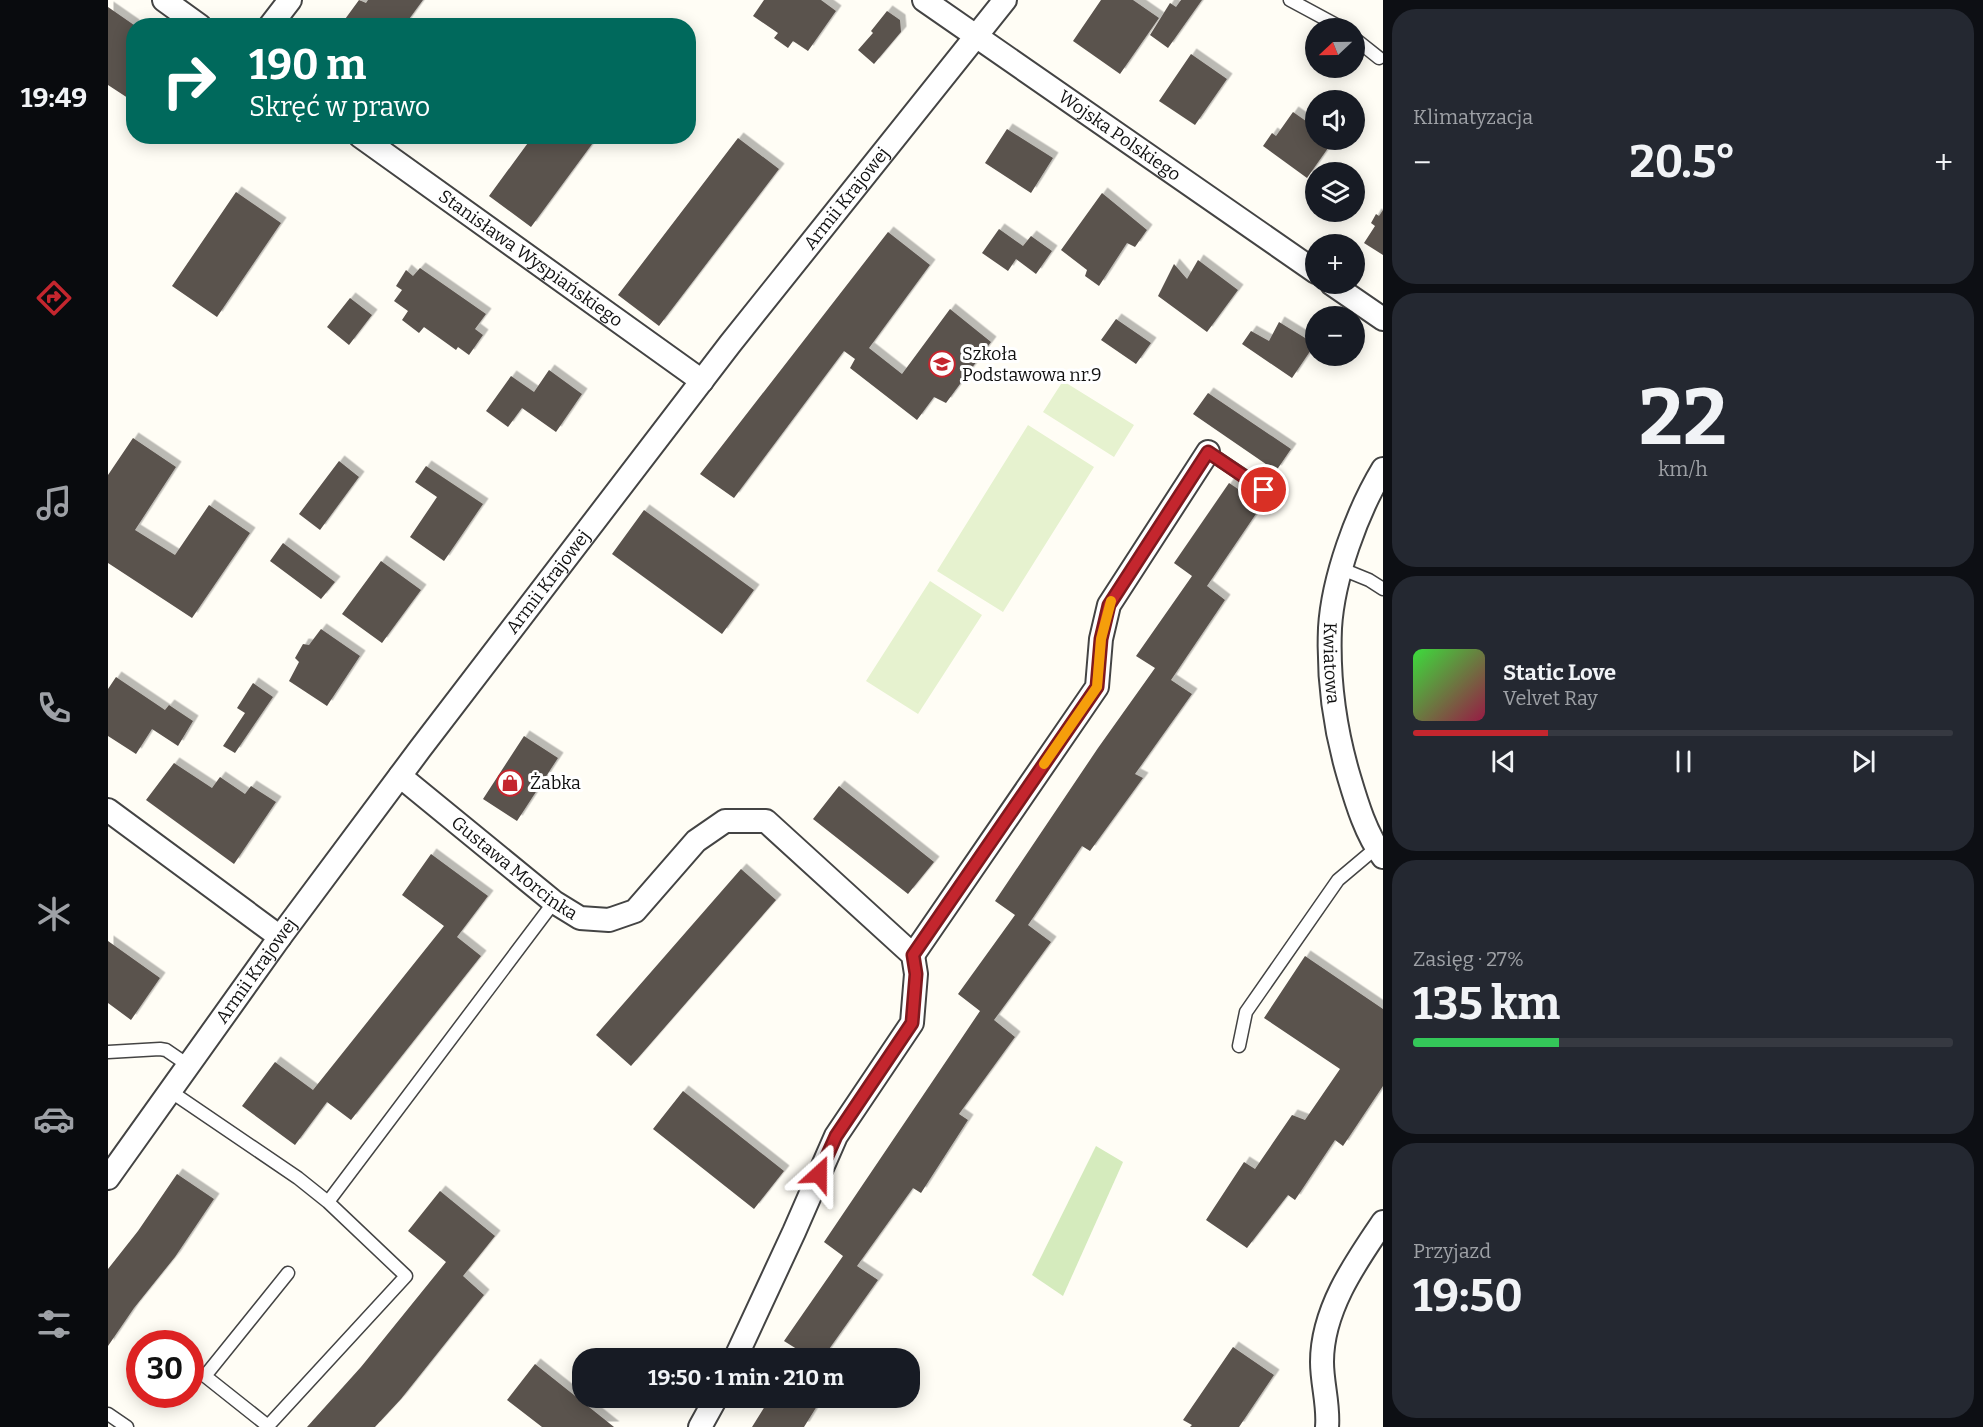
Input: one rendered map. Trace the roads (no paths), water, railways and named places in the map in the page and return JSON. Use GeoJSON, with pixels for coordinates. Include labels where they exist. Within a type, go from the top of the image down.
{"type":"FeatureCollection","features":[{"type":"Feature","properties":{"kind":"street"},"geometry":{"type":"LineString","coordinates":[[164,0],[189,18]]}},
{"type":"Feature","properties":{"kind":"street"},"geometry":{"type":"LineString","coordinates":[[276,18],[290,0]]}},
{"type":"Feature","properties":{"kind":"street","name":"Wojska Polskiego"},"geometry":{"type":"LineString","coordinates":[[924,0],[1305,264]]}},
{"type":"Feature","properties":{"kind":"street","name":"Armii Krajowej"},"geometry":{"type":"LineString","coordinates":[[108,1178],[280,938],[400,776],[702,381],[1005,0]]}},
{"type":"Feature","properties":{"kind":"street","name":"Stanisława Wyspiańskiego"},"geometry":{"type":"LineString","coordinates":[[371,144],[702,381]]}},
{"type":"Feature","properties":{"kind":"street"},"geometry":{"type":"LineString","coordinates":[[1347,294],[1383,319]]}},
{"type":"Feature","properties":{"kind":"street"},"geometry":{"type":"LineString","coordinates":[[740,1348],[795,1232],[836,1136],[912,1023],[916,974],[913,955],[1097,687],[1101,639],[1109,605],[1208,452]]}},
{"type":"Feature","properties":{"kind":"street","name":"Kwiatowa"},"geometry":{"type":"LineString","coordinates":[[1380,852],[1357,803],[1341,749],[1330,658],[1330,626],[1342,569],[1353,532],[1383,469]]}},
{"type":"Feature","properties":{"kind":"street","name":"Gustawa Morcinka"},"geometry":{"type":"LineString","coordinates":[[400,776],[554,902],[580,918],[609,921],[634,911],[696,841],[725,821],[766,821],[913,955]]}},
{"type":"Feature","properties":{"kind":"street"},"geometry":{"type":"LineString","coordinates":[[108,810],[280,938]]}},
{"type":"Feature","properties":{"kind":"street"},"geometry":{"type":"LineString","coordinates":[[1327,1427],[1328,1415],[1322,1361],[1328,1322],[1352,1268],[1383,1222]]}},
{"type":"Feature","properties":{"kind":"street"},"geometry":{"type":"LineString","coordinates":[[700,1427],[710,1408]]}},
{"type":"Feature","properties":{"kind":"lane"},"geometry":{"type":"LineString","coordinates":[[1290,0],[1323,18]]}},
{"type":"Feature","properties":{"kind":"lane"},"geometry":{"type":"LineString","coordinates":[[1365,47],[1379,58]]}},
{"type":"Feature","properties":{"kind":"lane"},"geometry":{"type":"LineString","coordinates":[[1208,452],[1264,490]]}},
{"type":"Feature","properties":{"kind":"lane"},"geometry":{"type":"LineString","coordinates":[[1342,569],[1369,580],[1383,589]]}},
{"type":"Feature","properties":{"kind":"lane"},"geometry":{"type":"LineString","coordinates":[[1239,1046],[1246,1012],[1338,880],[1380,852]]}},
{"type":"Feature","properties":{"kind":"lane"},"geometry":{"type":"LineString","coordinates":[[328,1202],[554,902]]}},
{"type":"Feature","properties":{"kind":"lane"},"geometry":{"type":"LineString","coordinates":[[108,1052],[160,1049],[166,1050],[188,1065]]}},
{"type":"Feature","properties":{"kind":"lane"},"geometry":{"type":"LineString","coordinates":[[170,1091],[298,1178],[328,1202],[406,1276],[268,1426],[205,1376],[288,1273]]}},
{"type":"Feature","properties":{"kind":"lane"},"geometry":{"type":"LineString","coordinates":[[108,1414],[127,1427]]}},
{"type":"Feature","properties":{"kind":"place","name":"Szkoła Podstawowa nr.9"},"geometry":{"type":"Point","coordinates":[942,364]}},
{"type":"Feature","properties":{"kind":"place","name":"Żabka"},"geometry":{"type":"Point","coordinates":[510,783]}}]}
